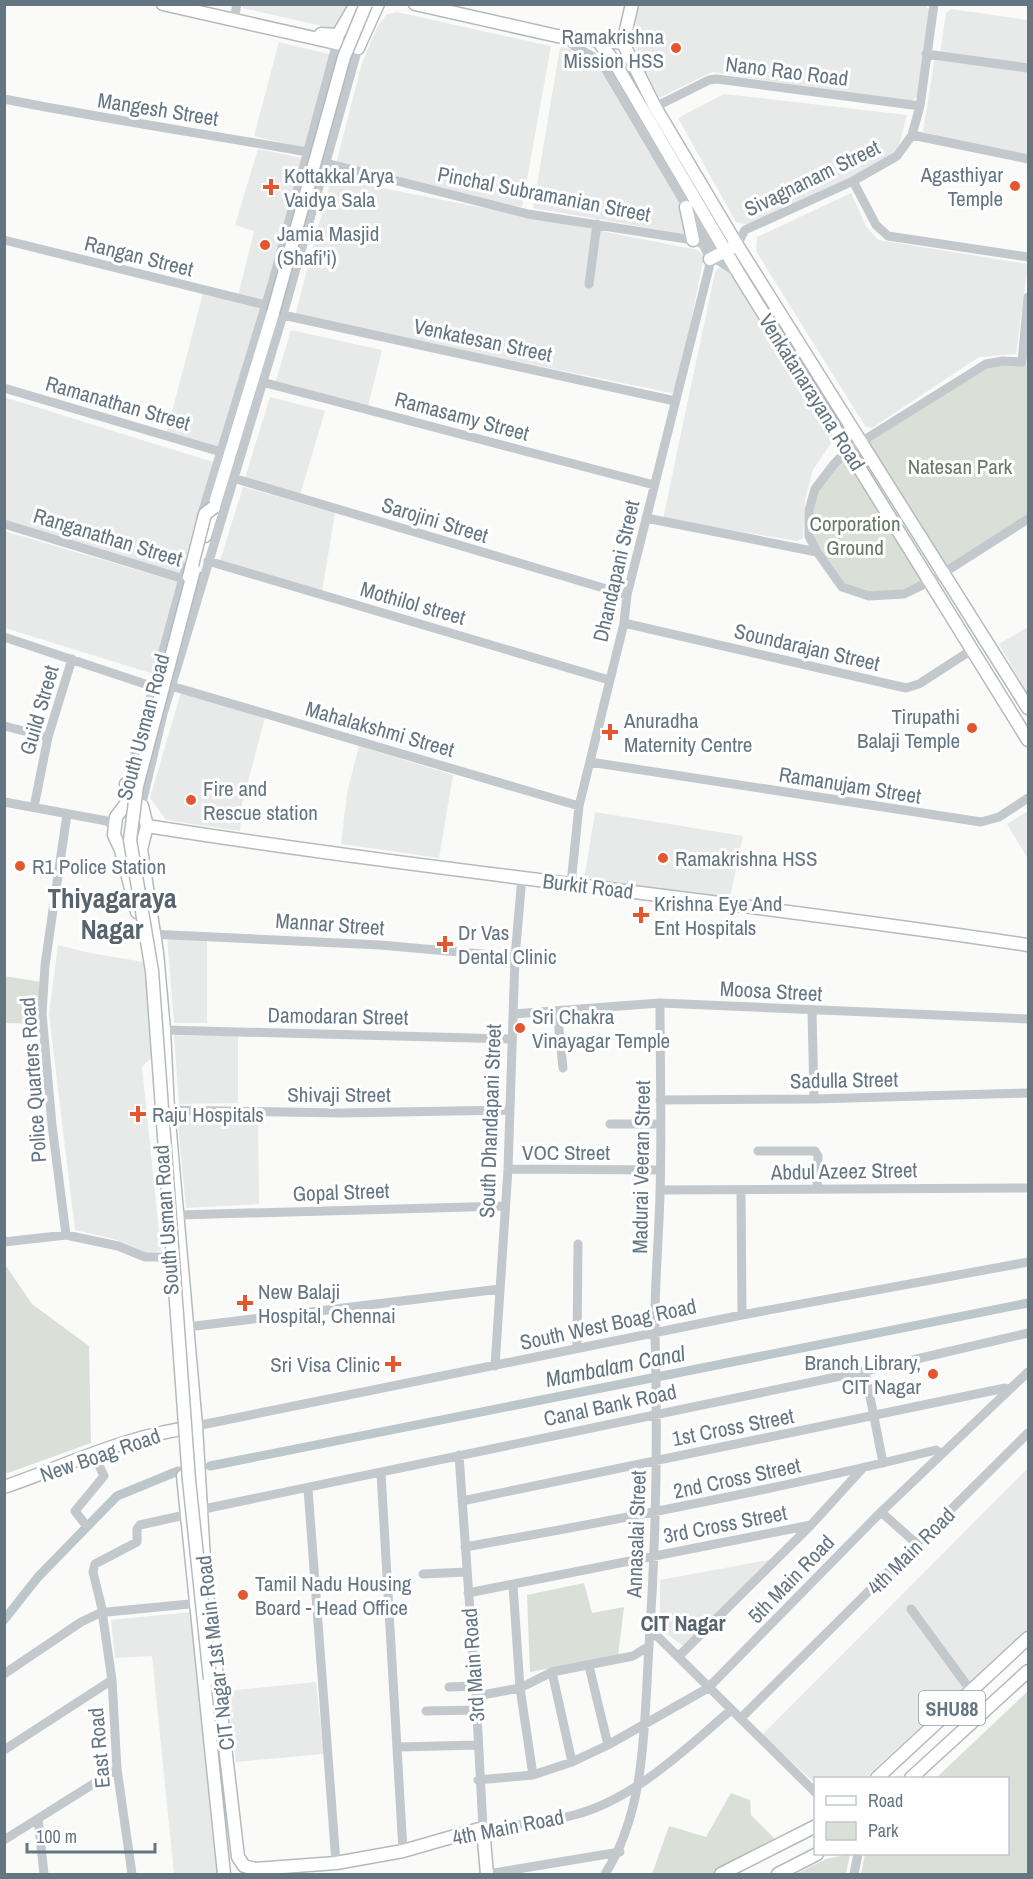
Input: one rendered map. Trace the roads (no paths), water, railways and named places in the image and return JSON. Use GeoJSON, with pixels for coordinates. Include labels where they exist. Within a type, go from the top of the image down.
{"type":"FeatureCollection","features":[{"type":"Feature","properties":{"kind":"main road"},"geometry":{"type":"LineString","coordinates":[[163,4],[236,12],[331,43],[358,48],[378,4]]}},
{"type":"Feature","properties":{"kind":"main road"},"geometry":{"type":"LineString","coordinates":[[204,4],[332,36],[338,35],[356,4]]}},
{"type":"Feature","properties":{"kind":"main road"},"geometry":{"type":"LineString","coordinates":[[126,784],[132,781],[142,747],[205,514],[214,507],[274,311],[344,57],[366,4]]}},
{"type":"Feature","properties":{"kind":"main road"},"geometry":{"type":"LineString","coordinates":[[415,4],[442,8],[566,37],[623,43],[632,4]]}},
{"type":"Feature","properties":{"kind":"main road","name":"Venkatanarayana Road"},"geometry":{"type":"LineString","coordinates":[[599,42],[615,63],[720,257],[861,444],[1029,708]]}},
{"type":"Feature","properties":{"kind":"main road","name":"Venkatanarayana Road"},"geometry":{"type":"LineString","coordinates":[[623,43],[655,107],[720,257],[739,274],[1029,740]]}},
{"type":"Feature","properties":{"kind":"main road"},"geometry":{"type":"LineString","coordinates":[[686,207],[693,240]]}},
{"type":"Feature","properties":{"kind":"main road"},"geometry":{"type":"LineString","coordinates":[[239,457],[237,452],[281,308],[278,295]]}},
{"type":"Feature","properties":{"kind":"main road","name":"South Usman Road"},"geometry":{"type":"LineString","coordinates":[[214,507],[137,786],[130,840],[152,971],[199,1592],[227,1825]]}},
{"type":"Feature","properties":{"kind":"main road"},"geometry":{"type":"LineString","coordinates":[[127,803],[142,806]]}},
{"type":"Feature","properties":{"kind":"main road","name":"South Usman Road"},"geometry":{"type":"LineString","coordinates":[[127,803],[116,817],[115,840],[121,850],[147,934],[164,1030],[168,1110],[196,1426]]}},
{"type":"Feature","properties":{"kind":"main road","name":"South Usman Road"},"geometry":{"type":"LineString","coordinates":[[142,806],[147,826],[141,849],[185,1515],[195,1603],[227,1825]]}},
{"type":"Feature","properties":{"kind":"main road","name":"Burkit Road"},"geometry":{"type":"LineString","coordinates":[[147,826],[571,884],[823,914],[1029,945]]}},
{"type":"Feature","properties":{"kind":"main road"},"geometry":{"type":"LineString","coordinates":[[121,850],[141,849]]}},
{"type":"Feature","properties":{"kind":"main road","name":"New Boag Road"},"geometry":{"type":"LineString","coordinates":[[4,1487],[73,1463],[93,1452],[196,1426]]}},
{"type":"Feature","properties":{"kind":"main road","name":"CIT Nagar 1st Main Road"},"geometry":{"type":"LineString","coordinates":[[196,1426],[199,1510],[227,1825],[240,1863],[255,1869]]}},
{"type":"Feature","properties":{"kind":"main road","name":"SHU88"},"geometry":{"type":"LineString","coordinates":[[879,1777],[1029,1638]]}},
{"type":"Feature","properties":{"kind":"main road","name":"SHU88"},"geometry":{"type":"LineString","coordinates":[[913,1777],[1029,1671]]}},
{"type":"Feature","properties":{"kind":"main road"},"geometry":{"type":"LineString","coordinates":[[224,1875],[227,1825]]}},
{"type":"Feature","properties":{"kind":"main road"},"geometry":{"type":"LineString","coordinates":[[722,1875],[814,1827]]}},
{"type":"Feature","properties":{"kind":"main road","name":"4th Main Road"},"geometry":{"type":"LineString","coordinates":[[255,1869],[336,1863],[403,1851],[483,1828]]}},
{"type":"Feature","properties":{"kind":"main road","name":"3rd Main Road"},"geometry":{"type":"LineString","coordinates":[[483,1828],[487,1875]]}},
{"type":"Feature","properties":{"kind":"main road"},"geometry":{"type":"LineString","coordinates":[[778,1875],[815,1855]]}},
{"type":"Feature","properties":{"kind":"street","name":"Sivagnanam Street"},"geometry":{"type":"LineString","coordinates":[[720,257],[745,230],[853,181],[897,156],[912,135],[920,106],[934,4]]}},
{"type":"Feature","properties":{"kind":"street"},"geometry":{"type":"LineString","coordinates":[[566,37],[571,45],[592,54],[603,65],[686,207],[720,257]]}},
{"type":"Feature","properties":{"kind":"street","name":"South Usman Road"},"geometry":{"type":"LineString","coordinates":[[142,806],[142,795],[171,686],[262,382],[274,311],[307,152],[334,51],[331,43]]}},
{"type":"Feature","properties":{"kind":"street","name":"South Usman Road"},"geometry":{"type":"LineString","coordinates":[[127,803],[126,784],[221,452],[327,163],[358,48]]}},
{"type":"Feature","properties":{"kind":"street"},"geometry":{"type":"LineString","coordinates":[[926,54],[1029,68]]}},
{"type":"Feature","properties":{"kind":"street","name":"Nano Rao Road"},"geometry":{"type":"LineString","coordinates":[[655,107],[709,80],[717,79],[920,106]]}},
{"type":"Feature","properties":{"kind":"street","name":"Mangesh Street"},"geometry":{"type":"LineString","coordinates":[[4,99],[87,116],[153,124],[307,152],[327,163]]}},
{"type":"Feature","properties":{"kind":"street"},"geometry":{"type":"LineString","coordinates":[[912,135],[1029,159]]}},
{"type":"Feature","properties":{"kind":"street","name":"Pinchal Subramanian Street"},"geometry":{"type":"LineString","coordinates":[[327,163],[528,214],[693,240]]}},
{"type":"Feature","properties":{"kind":"street"},"geometry":{"type":"LineString","coordinates":[[853,181],[876,225],[888,236],[1029,257]]}},
{"type":"Feature","properties":{"kind":"street"},"geometry":{"type":"LineString","coordinates":[[589,284],[597,224]]}},
{"type":"Feature","properties":{"kind":"street","name":"Rangan Street"},"geometry":{"type":"LineString","coordinates":[[4,240],[274,311]]}},
{"type":"Feature","properties":{"kind":"street"},"geometry":{"type":"LineString","coordinates":[[693,240],[703,244],[720,257]]}},
{"type":"Feature","properties":{"kind":"street","name":"Dhandapani Street"},"geometry":{"type":"LineString","coordinates":[[571,884],[579,806],[624,623],[627,596],[675,401],[720,257]]}},
{"type":"Feature","properties":{"kind":"street"},"geometry":{"type":"LineString","coordinates":[[1027,521],[942,572],[931,581],[904,594],[869,596],[842,586],[817,552],[809,536],[809,510],[814,489],[848,450],[986,364],[1004,361],[1025,363],[1029,297]]}},
{"type":"Feature","properties":{"kind":"street","name":"Venkatesan Street"},"geometry":{"type":"LineString","coordinates":[[274,311],[675,401]]}},
{"type":"Feature","properties":{"kind":"street","name":"Ramasamy Street"},"geometry":{"type":"LineString","coordinates":[[262,382],[654,485]]}},
{"type":"Feature","properties":{"kind":"street","name":"Ramanathan Street"},"geometry":{"type":"LineString","coordinates":[[4,388],[221,452]]}},
{"type":"Feature","properties":{"kind":"street","name":"Sarojini Street"},"geometry":{"type":"LineString","coordinates":[[233,478],[627,596]]}},
{"type":"Feature","properties":{"kind":"street"},"geometry":{"type":"LineString","coordinates":[[646,518],[817,552]]}},
{"type":"Feature","properties":{"kind":"street","name":"Ranganathan Street"},"geometry":{"type":"LineString","coordinates":[[4,524],[201,584]]}},
{"type":"Feature","properties":{"kind":"street","name":"Mothilol street"},"geometry":{"type":"LineString","coordinates":[[207,561],[609,680]]}},
{"type":"Feature","properties":{"kind":"street","name":"Soundarajan Street"},"geometry":{"type":"LineString","coordinates":[[624,623],[906,688],[919,684],[973,649]]}},
{"type":"Feature","properties":{"kind":"street"},"geometry":{"type":"LineString","coordinates":[[4,637],[154,687]]}},
{"type":"Feature","properties":{"kind":"street","name":"Guild Street"},"geometry":{"type":"LineString","coordinates":[[34,807],[48,737],[72,659]]}},
{"type":"Feature","properties":{"kind":"street","name":"Mahalakshmi Street"},"geometry":{"type":"LineString","coordinates":[[171,686],[579,806]]}},
{"type":"Feature","properties":{"kind":"street"},"geometry":{"type":"LineString","coordinates":[[4,726],[48,737]]}},
{"type":"Feature","properties":{"kind":"street","name":"Ramanujam Street"},"geometry":{"type":"LineString","coordinates":[[590,762],[981,822],[999,817],[1029,798]]}},
{"type":"Feature","properties":{"kind":"street"},"geometry":{"type":"LineString","coordinates":[[4,802],[107,821],[114,827]]}},
{"type":"Feature","properties":{"kind":"street","name":"Police Quarters Road"},"geometry":{"type":"LineString","coordinates":[[66,1235],[51,1125],[42,1014],[45,966],[67,814]]}},
{"type":"Feature","properties":{"kind":"street","name":"South Dhandapani Street"},"geometry":{"type":"LineString","coordinates":[[495,1366],[508,1169],[515,957],[522,877]]}},
{"type":"Feature","properties":{"kind":"street","name":"Mannar Street"},"geometry":{"type":"LineString","coordinates":[[147,934],[380,945],[515,957]]}},
{"type":"Feature","properties":{"kind":"street","name":"Moosa Street"},"geometry":{"type":"LineString","coordinates":[[513,1014],[660,1003],[1029,1019]]}},
{"type":"Feature","properties":{"kind":"street","name":"Madurai Veeran Street"},"geometry":{"type":"LineString","coordinates":[[655,1332],[661,1190],[659,1170],[660,1003]]}},
{"type":"Feature","properties":{"kind":"street"},"geometry":{"type":"LineString","coordinates":[[557,1011],[563,1068]]}},
{"type":"Feature","properties":{"kind":"street"},"geometry":{"type":"LineString","coordinates":[[812,1011],[814,1099]]}},
{"type":"Feature","properties":{"kind":"street","name":"Damodaran Street"},"geometry":{"type":"LineString","coordinates":[[164,1030],[512,1039]]}},
{"type":"Feature","properties":{"kind":"street","name":"Sadulla Street"},"geometry":{"type":"LineString","coordinates":[[660,1100],[814,1099],[1029,1093]]}},
{"type":"Feature","properties":{"kind":"street","name":"Shivaji Street"},"geometry":{"type":"LineString","coordinates":[[168,1110],[341,1113],[510,1110]]}},
{"type":"Feature","properties":{"kind":"street"},"geometry":{"type":"LineString","coordinates":[[610,1124],[659,1124]]}},
{"type":"Feature","properties":{"kind":"street"},"geometry":{"type":"LineString","coordinates":[[758,1150],[815,1151],[818,1156],[817,1189]]}},
{"type":"Feature","properties":{"kind":"street","name":"VOC Street"},"geometry":{"type":"LineString","coordinates":[[508,1169],[659,1170]]}},
{"type":"Feature","properties":{"kind":"street","name":"Abdul Azeez Street"},"geometry":{"type":"LineString","coordinates":[[661,1190],[1029,1188]]}},
{"type":"Feature","properties":{"kind":"street"},"geometry":{"type":"LineString","coordinates":[[741,1191],[742,1315]]}},
{"type":"Feature","properties":{"kind":"street","name":"Gopal Street"},"geometry":{"type":"LineString","coordinates":[[178,1215],[505,1206]]}},
{"type":"Feature","properties":{"kind":"street"},"geometry":{"type":"LineString","coordinates":[[4,1242],[66,1235],[118,1246],[145,1257],[169,1257]]}},
{"type":"Feature","properties":{"kind":"street"},"geometry":{"type":"LineString","coordinates":[[577,1348],[578,1244]]}},
{"type":"Feature","properties":{"kind":"street","name":"South West Boag Road"},"geometry":{"type":"LineString","coordinates":[[196,1426],[655,1332],[1029,1262]]}},
{"type":"Feature","properties":{"kind":"street"},"geometry":{"type":"LineString","coordinates":[[187,1327],[500,1289]]}},
{"type":"Feature","properties":{"kind":"street","name":"Annasalai Street"},"geometry":{"type":"LineString","coordinates":[[605,1875],[620,1852],[629,1828],[645,1724],[655,1557],[658,1413],[655,1332]]}},
{"type":"Feature","properties":{"kind":"street","name":"Canal Bank Road"},"geometry":{"type":"LineString","coordinates":[[199,1510],[865,1371],[1029,1333]]}},
{"type":"Feature","properties":{"kind":"street"},"geometry":{"type":"LineString","coordinates":[[865,1371],[883,1463]]}},
{"type":"Feature","properties":{"kind":"street","name":"5th Main Road"},"geometry":{"type":"LineString","coordinates":[[478,1780],[533,1775],[572,1762],[608,1745],[708,1688],[881,1512],[1029,1372]]}},
{"type":"Feature","properties":{"kind":"street","name":"1st Cross Street"},"geometry":{"type":"LineString","coordinates":[[462,1501],[1005,1388],[1009,1390]]}},
{"type":"Feature","properties":{"kind":"street","name":"4th Main Road"},"geometry":{"type":"LineString","coordinates":[[741,1718],[1029,1433]]}},
{"type":"Feature","properties":{"kind":"street","name":"2nd Cross Street"},"geometry":{"type":"LineString","coordinates":[[465,1547],[656,1513],[861,1470],[936,1450],[941,1454]]}},
{"type":"Feature","properties":{"kind":"street"},"geometry":{"type":"LineString","coordinates":[[85,1524],[75,1511],[104,1476],[93,1452]]}},
{"type":"Feature","properties":{"kind":"street","name":"3rd Main Road"},"geometry":{"type":"LineString","coordinates":[[459,1455],[476,1691],[478,1780],[483,1828]]}},
{"type":"Feature","properties":{"kind":"street"},"geometry":{"type":"LineString","coordinates":[[678,1657],[812,1525],[861,1470]]}},
{"type":"Feature","properties":{"kind":"street"},"geometry":{"type":"LineString","coordinates":[[381,1473],[403,1851]]}},
{"type":"Feature","properties":{"kind":"street"},"geometry":{"type":"LineString","coordinates":[[308,1489],[336,1863]]}},
{"type":"Feature","properties":{"kind":"street"},"geometry":{"type":"LineString","coordinates":[[881,1512],[918,1545]]}},
{"type":"Feature","properties":{"kind":"street","name":"East Road"},"geometry":{"type":"LineString","coordinates":[[132,1875],[117,1769],[112,1680],[103,1613],[93,1572],[95,1564],[137,1542],[137,1529],[140,1525],[185,1515]]}},
{"type":"Feature","properties":{"kind":"street","name":"3rd Cross Street"},"geometry":{"type":"LineString","coordinates":[[468,1593],[513,1586],[812,1525]]}},
{"type":"Feature","properties":{"kind":"street"},"geometry":{"type":"LineString","coordinates":[[423,1574],[467,1572]]}},
{"type":"Feature","properties":{"kind":"street"},"geometry":{"type":"LineString","coordinates":[[513,1586],[520,1688],[533,1775]]}},
{"type":"Feature","properties":{"kind":"street"},"geometry":{"type":"LineString","coordinates":[[4,1674],[81,1622],[103,1613],[208,1602]]}},
{"type":"Feature","properties":{"kind":"street"},"geometry":{"type":"LineString","coordinates":[[910,1609],[971,1691]]}},
{"type":"Feature","properties":{"kind":"street"},"geometry":{"type":"LineString","coordinates":[[651,1630],[814,1791]]}},
{"type":"Feature","properties":{"kind":"street"},"geometry":{"type":"LineString","coordinates":[[449,1687],[476,1691],[520,1688],[552,1672],[633,1656],[649,1646]]}},
{"type":"Feature","properties":{"kind":"street"},"geometry":{"type":"LineString","coordinates":[[589,1666],[608,1745]]}},
{"type":"Feature","properties":{"kind":"street"},"geometry":{"type":"LineString","coordinates":[[552,1672],[572,1762]]}},
{"type":"Feature","properties":{"kind":"street"},"geometry":{"type":"LineString","coordinates":[[4,1750],[112,1680]]}},
{"type":"Feature","properties":{"kind":"street"},"geometry":{"type":"LineString","coordinates":[[426,1712],[477,1710]]}},
{"type":"Feature","properties":{"kind":"street","name":"4th Main Road"},"geometry":{"type":"LineString","coordinates":[[483,1828],[574,1815],[594,1808],[657,1774],[731,1710]]}},
{"type":"Feature","properties":{"kind":"street"},"geometry":{"type":"LineString","coordinates":[[398,1747],[478,1744]]}},
{"type":"Feature","properties":{"kind":"street"},"geometry":{"type":"LineString","coordinates":[[4,1840],[117,1769]]}},
{"type":"Feature","properties":{"kind":"street"},"geometry":{"type":"LineString","coordinates":[[39,1819],[44,1875]]}},
{"type":"Feature","properties":{"kind":"street"},"geometry":{"type":"LineString","coordinates":[[487,1875],[620,1852]]}},
{"type":"Feature","properties":{"kind":"street"},"geometry":{"type":"LineString","coordinates":[[854,1875],[858,1855]]}},
{"type":"Feature","properties":{"kind":"waterway","name":"Mambalam Canal"},"geometry":{"type":"LineString","coordinates":[[210,1466],[1028,1303]]}},
{"type":"Feature","properties":{"kind":"waterway","name":"Mambalam Canal"},"geometry":{"type":"LineString","coordinates":[[4,1620],[38,1577],[117,1496],[178,1471]]}},
{"type":"Feature","properties":{"kind":"place","name":"Ramakrishna Mission HSS"},"geometry":{"type":"Point","coordinates":[676,48]}},
{"type":"Feature","properties":{"kind":"place","name":"Agasthiyar Temple"},"geometry":{"type":"Point","coordinates":[1015,186]}},
{"type":"Feature","properties":{"kind":"place","name":"Kottakkal Arya Vaidya Sala"},"geometry":{"type":"Point","coordinates":[271,187]}},
{"type":"Feature","properties":{"kind":"place","name":"Jamia Masjid (Shafi'i)"},"geometry":{"type":"Point","coordinates":[265,245]}},
{"type":"Feature","properties":{"kind":"place","name":"Tirupathi Balaji Temple"},"geometry":{"type":"Point","coordinates":[972,728]}},
{"type":"Feature","properties":{"kind":"place","name":"Anuradha Maternity Centre"},"geometry":{"type":"Point","coordinates":[610,732]}},
{"type":"Feature","properties":{"kind":"place","name":"Fire and Rescue station"},"geometry":{"type":"Point","coordinates":[191,800]}},
{"type":"Feature","properties":{"kind":"place","name":"Ramakrishna HSS"},"geometry":{"type":"Point","coordinates":[663,858]}},
{"type":"Feature","properties":{"kind":"place","name":"R1 Police Station"},"geometry":{"type":"Point","coordinates":[20,866]}},
{"type":"Feature","properties":{"kind":"place","name":"Krishna Eye And Ent Hospitals"},"geometry":{"type":"Point","coordinates":[641,915]}},
{"type":"Feature","properties":{"kind":"place","name":"Dr Vas Dental Clinic"},"geometry":{"type":"Point","coordinates":[445,944]}},
{"type":"Feature","properties":{"kind":"place","name":"Sri Chakra Vinayagar Temple"},"geometry":{"type":"Point","coordinates":[520,1028]}},
{"type":"Feature","properties":{"kind":"place","name":"Raju Hospitals"},"geometry":{"type":"Point","coordinates":[138,1114]}},
{"type":"Feature","properties":{"kind":"place","name":"New Balaji Hospital, Chennai"},"geometry":{"type":"Point","coordinates":[245,1303]}},
{"type":"Feature","properties":{"kind":"place","name":"Sri Visa Clinic"},"geometry":{"type":"Point","coordinates":[393,1364]}},
{"type":"Feature","properties":{"kind":"place","name":"Branch Library, CIT Nagar"},"geometry":{"type":"Point","coordinates":[933,1374]}},
{"type":"Feature","properties":{"kind":"place","name":"Tamil Nadu Housing Board - Head Office"},"geometry":{"type":"Point","coordinates":[243,1595]}},
{"type":"Feature","properties":{"kind":"district","name":"Thiyagaraya Nagar"},"geometry":{"type":"Point","coordinates":[112,914]}},
{"type":"Feature","properties":{"kind":"district","name":"CIT Nagar"},"geometry":{"type":"Point","coordinates":[683,1623]}},
{"type":"Feature","properties":{"kind":"park label","name":"Natesan Park"},"geometry":{"type":"Point","coordinates":[960,466]}},
{"type":"Feature","properties":{"kind":"park label","name":"Corporation Ground"},"geometry":{"type":"Point","coordinates":[855,535]}}]}
